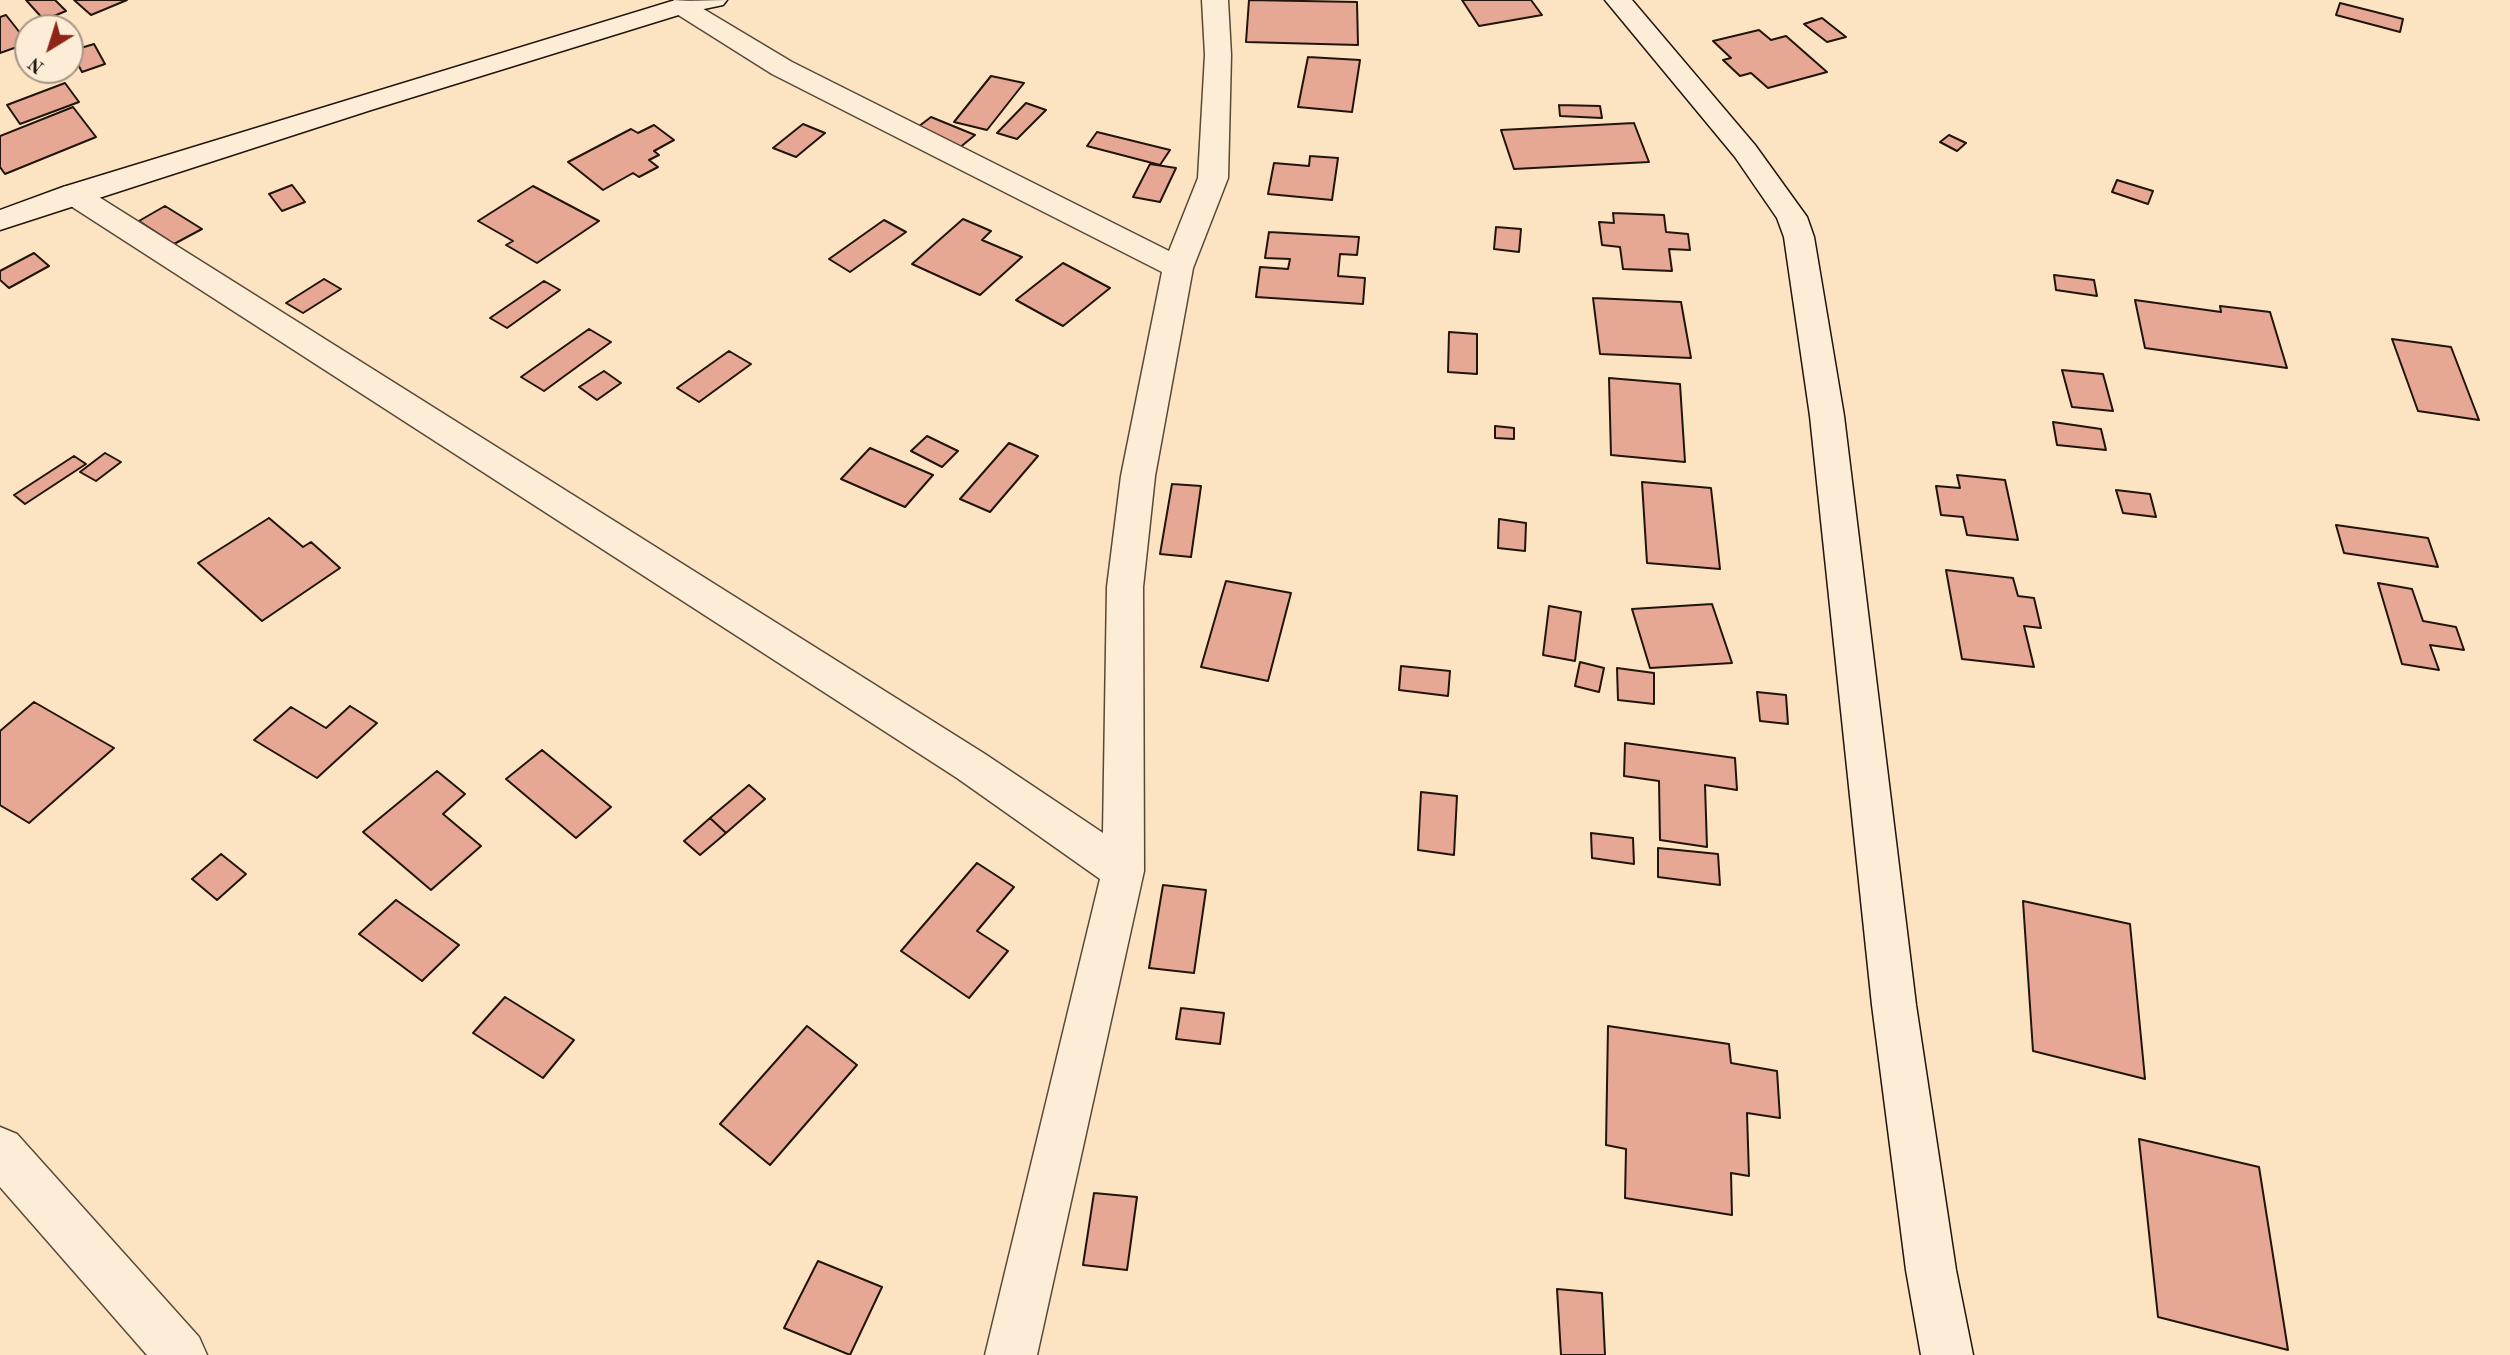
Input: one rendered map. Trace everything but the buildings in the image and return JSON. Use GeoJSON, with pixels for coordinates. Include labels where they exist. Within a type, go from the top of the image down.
{"type":"FeatureCollection","features":[{"type":"Feature","properties":{"kind":"street"},"geometry":{"type":"LineString","coordinates":[[0,220],[73,194],[681,6],[715,0]]}},
{"type":"Feature","properties":{"kind":"street"},"geometry":{"type":"LineString","coordinates":[[1011,1355],[1123,871],[1125,587],[1138,476],[1178,268],[1213,178],[1219,55],[1215,0]]}},
{"type":"Feature","properties":{"kind":"street"},"geometry":{"type":"LineString","coordinates":[[1618,0],[1745,151],[1792,217],[1799,237],[1827,416],[1895,1018],[1931,1270],[1947,1355]]}},
{"type":"Feature","properties":{"kind":"street"},"geometry":{"type":"LineString","coordinates":[[681,6],[782,68],[1178,268]]}},
{"type":"Feature","properties":{"kind":"street"},"geometry":{"type":"LineString","coordinates":[[73,194],[971,766],[1123,871]]}},
{"type":"Feature","properties":{"kind":"street"},"geometry":{"type":"LineString","coordinates":[[0,1151],[181,1355]]}}]}
